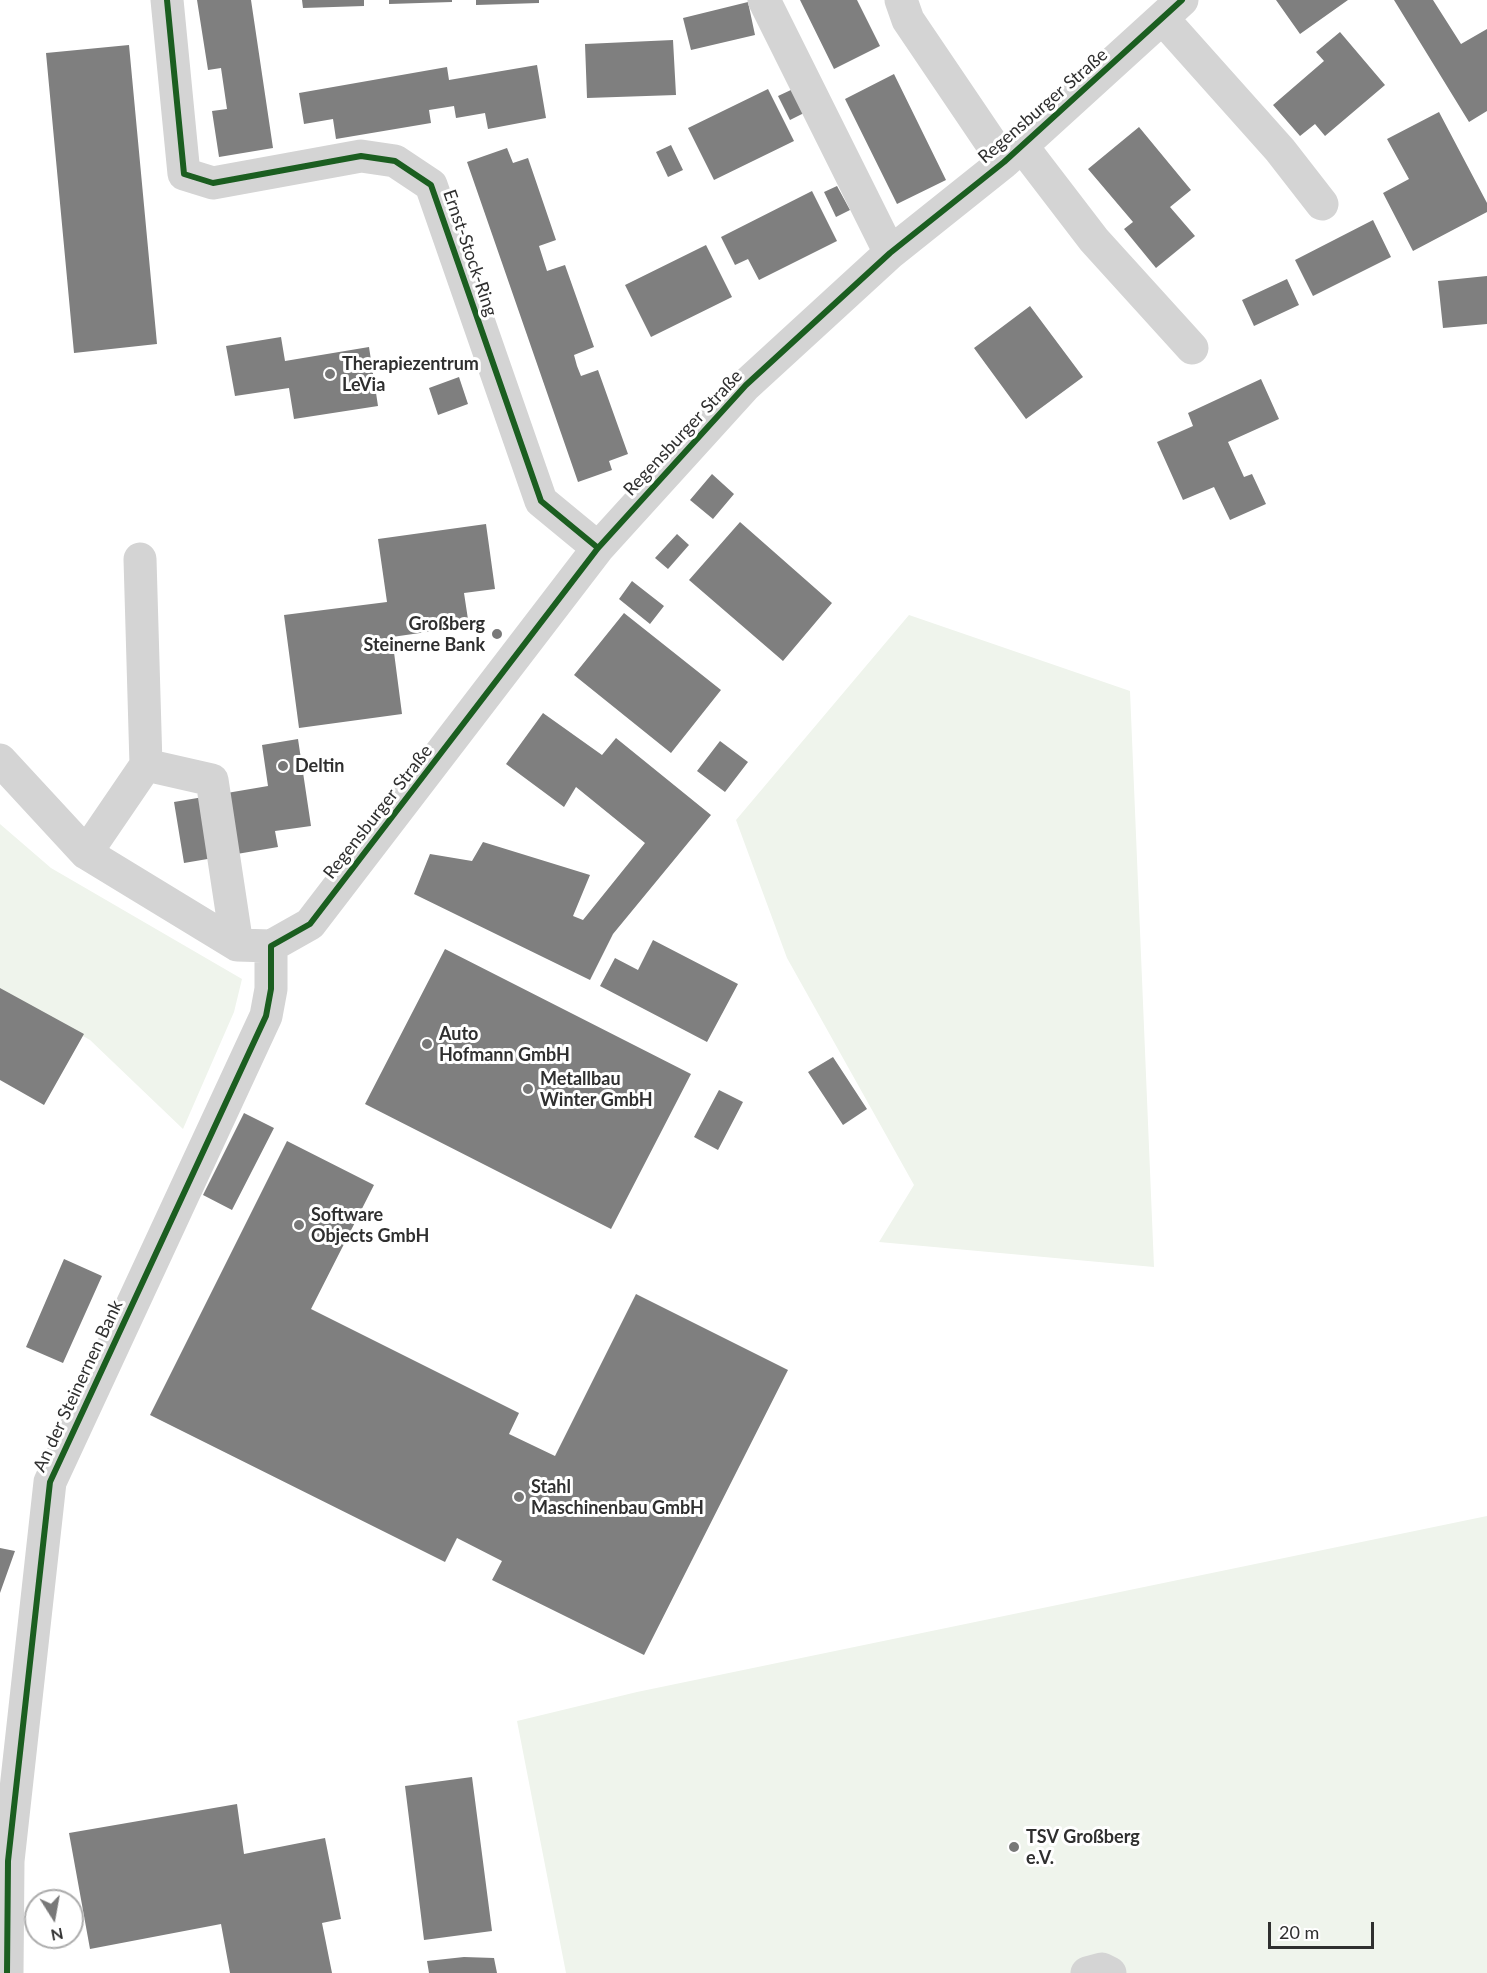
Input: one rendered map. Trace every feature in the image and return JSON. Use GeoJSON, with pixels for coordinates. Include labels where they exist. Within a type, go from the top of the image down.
{"type":"FeatureCollection","features":[{"type":"Feature","properties":{"kind":"street","name":"Ernst-Stock-Ring"},"geometry":{"type":"LineString","coordinates":[[167,0],[184,174],[213,183],[361,156],[395,160],[431,184],[542,501],[598,548]]}},
{"type":"Feature","properties":{"kind":"street"},"geometry":{"type":"LineString","coordinates":[[764,0],[890,254]]}},
{"type":"Feature","properties":{"kind":"street"},"geometry":{"type":"LineString","coordinates":[[901,0],[908,20],[1013,154],[1192,348]]}},
{"type":"Feature","properties":{"kind":"street","name":"Regensburger Straße"},"geometry":{"type":"LineString","coordinates":[[271,946],[310,924],[598,548],[746,385],[890,254],[1013,154],[1173,10]]}},
{"type":"Feature","properties":{"kind":"street"},"geometry":{"type":"LineString","coordinates":[[1173,10],[1322,204]]}},
{"type":"Feature","properties":{"kind":"street"},"geometry":{"type":"LineString","coordinates":[[86,853],[146,765],[140,559]]}},
{"type":"Feature","properties":{"kind":"street"},"geometry":{"type":"LineString","coordinates":[[0,760],[86,853],[237,945],[271,946]]}},
{"type":"Feature","properties":{"kind":"street"},"geometry":{"type":"LineString","coordinates":[[146,765],[212,780],[237,945]]}},
{"type":"Feature","properties":{"kind":"street","name":"An der Steinernen Bank"},"geometry":{"type":"LineString","coordinates":[[7,1973],[8,1861],[50,1482],[266,1016],[271,989],[271,946]]}},
{"type":"Feature","properties":{"kind":"street"},"geometry":{"type":"LineString","coordinates":[[1087,1973],[1102,1969],[1110,1973]]}},
{"type":"Feature","properties":{"kind":"shaded area"},"geometry":{"type":"Polygon","coordinates":[[[909,615],[1130,691],[1154,1267],[879,1242],[914,1185],[787,958],[736,820],[909,615]]]}},
{"type":"Feature","properties":{"kind":"shaded area"},"geometry":{"type":"Polygon","coordinates":[[[0,824],[51,868],[242,979],[234,1012],[183,1129],[90,1040],[0,989],[0,824]]]}},
{"type":"Feature","properties":{"kind":"shaded area","name":"TSV Großberg e.V."},"geometry":{"type":"Polygon","coordinates":[[[1487,1516],[1487,1973],[566,1973],[517,1721],[637,1692],[1487,1516]]]}},
{"type":"Feature","properties":{"kind":"building"},"geometry":{"type":"Polygon","coordinates":[[[197,0],[251,0],[273,148],[219,157],[212,111],[227,109],[221,68],[208,70],[197,0]]]}},
{"type":"Feature","properties":{"kind":"building"},"geometry":{"type":"Polygon","coordinates":[[[302,0],[364,0],[364,6],[303,8],[302,0]]]}},
{"type":"Feature","properties":{"kind":"building"},"geometry":{"type":"Polygon","coordinates":[[[389,0],[452,0],[452,2],[389,4],[389,0]]]}},
{"type":"Feature","properties":{"kind":"building"},"geometry":{"type":"Polygon","coordinates":[[[476,0],[539,0],[539,3],[476,5],[476,0]]]}},
{"type":"Feature","properties":{"kind":"building"},"geometry":{"type":"Polygon","coordinates":[[[800,0],[857,0],[880,46],[834,69],[800,0]]]}},
{"type":"Feature","properties":{"kind":"building"},"geometry":{"type":"Polygon","coordinates":[[[1276,0],[1348,0],[1300,34],[1276,0]]]}},
{"type":"Feature","properties":{"kind":"building"},"geometry":{"type":"Polygon","coordinates":[[[1394,0],[1433,0],[1461,44],[1487,29],[1487,111],[1469,122],[1394,0]]]}},
{"type":"Feature","properties":{"kind":"building"},"geometry":{"type":"Polygon","coordinates":[[[748,2],[755,35],[691,50],[683,18],[748,2]]]}},
{"type":"Feature","properties":{"kind":"building"},"geometry":{"type":"Polygon","coordinates":[[[1340,32],[1385,85],[1325,136],[1315,124],[1300,136],[1273,105],[1324,61],[1316,52],[1340,32]]]}},
{"type":"Feature","properties":{"kind":"building"},"geometry":{"type":"Polygon","coordinates":[[[673,40],[676,95],[587,98],[585,44],[673,40]]]}},
{"type":"Feature","properties":{"kind":"building"},"geometry":{"type":"Polygon","coordinates":[[[129,45],[157,344],[74,353],[46,53],[129,45]]]}},
{"type":"Feature","properties":{"kind":"building"},"geometry":{"type":"Polygon","coordinates":[[[537,65],[546,118],[488,129],[485,113],[456,118],[454,106],[429,110],[431,123],[336,139],[333,119],[304,124],[299,93],[447,67],[449,80],[537,65]]]}},
{"type":"Feature","properties":{"kind":"building"},"geometry":{"type":"Polygon","coordinates":[[[894,74],[946,180],[897,204],[845,99],[894,74]]]}},
{"type":"Feature","properties":{"kind":"building"},"geometry":{"type":"Polygon","coordinates":[[[768,89],[794,141],[714,180],[688,128],[768,89]]]}},
{"type":"Feature","properties":{"kind":"building"},"geometry":{"type":"Polygon","coordinates":[[[793,89],[804,113],[790,120],[778,96],[793,89]]]}},
{"type":"Feature","properties":{"kind":"building"},"geometry":{"type":"Polygon","coordinates":[[[1439,112],[1487,203],[1487,212],[1413,251],[1383,193],[1409,179],[1387,139],[1439,112]]]}},
{"type":"Feature","properties":{"kind":"building"},"geometry":{"type":"Polygon","coordinates":[[[1139,127],[1191,190],[1170,207],[1195,236],[1156,268],[1124,229],[1133,222],[1088,169],[1139,127]]]}},
{"type":"Feature","properties":{"kind":"building"},"geometry":{"type":"Polygon","coordinates":[[[671,145],[683,170],[668,177],[656,152],[671,145]]]}},
{"type":"Feature","properties":{"kind":"building"},"geometry":{"type":"Polygon","coordinates":[[[507,148],[513,163],[528,158],[556,240],[539,246],[547,271],[565,265],[594,347],[574,355],[577,366],[581,376],[598,370],[628,454],[609,461],[612,470],[578,482],[467,162],[507,148]]]}},
{"type":"Feature","properties":{"kind":"building"},"geometry":{"type":"Polygon","coordinates":[[[837,186],[850,210],[836,217],[824,192],[837,186]]]}},
{"type":"Feature","properties":{"kind":"building"},"geometry":{"type":"Polygon","coordinates":[[[812,191],[837,241],[759,280],[748,259],[735,265],[721,237],[812,191]]]}},
{"type":"Feature","properties":{"kind":"building"},"geometry":{"type":"Polygon","coordinates":[[[1373,220],[1391,257],[1313,296],[1295,260],[1373,220]]]}},
{"type":"Feature","properties":{"kind":"building"},"geometry":{"type":"Polygon","coordinates":[[[706,245],[732,297],[651,337],[625,285],[706,245]]]}},
{"type":"Feature","properties":{"kind":"building"},"geometry":{"type":"Polygon","coordinates":[[[1487,276],[1487,324],[1443,328],[1438,281],[1487,276]]]}},
{"type":"Feature","properties":{"kind":"building"},"geometry":{"type":"Polygon","coordinates":[[[1287,279],[1299,305],[1254,326],[1242,300],[1287,279]]]}},
{"type":"Feature","properties":{"kind":"building"},"geometry":{"type":"Polygon","coordinates":[[[1030,306],[1083,377],[1026,419],[974,348],[1030,306]]]}},
{"type":"Feature","properties":{"kind":"building","name":"Therapiezentrum LeVia"},"geometry":{"type":"Polygon","coordinates":[[[281,337],[285,361],[369,347],[378,406],[294,419],[289,388],[235,396],[226,346],[281,337]]]}},
{"type":"Feature","properties":{"kind":"building"},"geometry":{"type":"Polygon","coordinates":[[[459,377],[468,404],[438,415],[429,388],[459,377]]]}},
{"type":"Feature","properties":{"kind":"building"},"geometry":{"type":"Polygon","coordinates":[[[1261,379],[1279,419],[1228,442],[1244,477],[1252,474],[1266,504],[1230,520],[1214,487],[1183,500],[1157,442],[1193,426],[1188,413],[1261,379]]]}},
{"type":"Feature","properties":{"kind":"building"},"geometry":{"type":"Polygon","coordinates":[[[712,474],[734,494],[713,519],[690,500],[712,474]]]}},
{"type":"Feature","properties":{"kind":"building"},"geometry":{"type":"Polygon","coordinates":[[[740,522],[832,603],[783,661],[689,580],[740,522]]]}},
{"type":"Feature","properties":{"kind":"building"},"geometry":{"type":"Polygon","coordinates":[[[486,524],[495,589],[464,593],[469,626],[392,637],[402,714],[299,728],[284,615],[387,602],[378,539],[486,524]]]}},
{"type":"Feature","properties":{"kind":"building"},"geometry":{"type":"Polygon","coordinates":[[[677,534],[689,545],[668,569],[655,558],[677,534]]]}},
{"type":"Feature","properties":{"kind":"building"},"geometry":{"type":"Polygon","coordinates":[[[632,581],[664,606],[650,624],[619,599],[632,581]]]}},
{"type":"Feature","properties":{"kind":"building"},"geometry":{"type":"Polygon","coordinates":[[[624,613],[721,690],[671,753],[574,675],[624,613]]]}},
{"type":"Feature","properties":{"kind":"building"},"geometry":{"type":"Polygon","coordinates":[[[543,713],[602,755],[616,738],[711,815],[613,934],[590,980],[414,894],[430,854],[472,861],[483,842],[590,875],[573,916],[583,920],[645,843],[576,787],[564,807],[506,764],[543,713]]]}},
{"type":"Feature","properties":{"kind":"building"},"geometry":{"type":"Polygon","coordinates":[[[298,739],[311,826],[275,831],[278,847],[184,863],[174,802],[268,786],[262,745],[298,739]]]}},
{"type":"Feature","properties":{"kind":"building"},"geometry":{"type":"Polygon","coordinates":[[[720,741],[748,762],[725,792],[697,771],[720,741]]]}},
{"type":"Feature","properties":{"kind":"building"},"geometry":{"type":"Polygon","coordinates":[[[653,940],[738,984],[707,1042],[600,986],[615,958],[638,970],[653,940]]]}},
{"type":"Feature","properties":{"kind":"building","name":"Metallbau Winter GmbH"},"geometry":{"type":"Polygon","coordinates":[[[445,949],[691,1074],[611,1229],[365,1104],[445,949]]]}},
{"type":"Feature","properties":{"kind":"building"},"geometry":{"type":"Polygon","coordinates":[[[0,988],[84,1034],[44,1105],[0,1080],[0,988]]]}},
{"type":"Feature","properties":{"kind":"building"},"geometry":{"type":"Polygon","coordinates":[[[833,1057],[867,1109],[843,1125],[808,1072],[833,1057]]]}},
{"type":"Feature","properties":{"kind":"building"},"geometry":{"type":"Polygon","coordinates":[[[719,1090],[743,1102],[718,1150],[694,1137],[719,1090]]]}},
{"type":"Feature","properties":{"kind":"building"},"geometry":{"type":"Polygon","coordinates":[[[244,1113],[274,1128],[232,1210],[203,1195],[244,1113]]]}},
{"type":"Feature","properties":{"kind":"building","name":"Stahl Maschinenbau GmbH"},"geometry":{"type":"Polygon","coordinates":[[[287,1141],[374,1185],[311,1309],[519,1413],[509,1434],[555,1456],[636,1294],[788,1370],[644,1655],[492,1580],[502,1561],[457,1538],[445,1562],[150,1415],[287,1141]]]}},
{"type":"Feature","properties":{"kind":"building"},"geometry":{"type":"Polygon","coordinates":[[[64,1259],[102,1276],[63,1363],[26,1347],[64,1259]]]}},
{"type":"Feature","properties":{"kind":"building"},"geometry":{"type":"Polygon","coordinates":[[[0,1548],[15,1551],[0,1593],[0,1548]]]}},
{"type":"Feature","properties":{"kind":"building"},"geometry":{"type":"Polygon","coordinates":[[[472,1777],[492,1931],[424,1940],[405,1786],[472,1777]]]}},
{"type":"Feature","properties":{"kind":"building"},"geometry":{"type":"Polygon","coordinates":[[[237,1804],[244,1854],[325,1838],[341,1919],[322,1923],[332,1973],[230,1973],[221,1924],[90,1949],[84,1916],[84,1889],[79,1889],[69,1833],[237,1804]]]}},
{"type":"Feature","properties":{"kind":"building"},"geometry":{"type":"Polygon","coordinates":[[[464,1957],[494,1958],[497,1973],[429,1973],[427,1961],[464,1957]]]}},
{"type":"Feature","properties":{"kind":"cycle path"},"geometry":{"type":"LineString","coordinates":[[167,0],[184,174],[213,183],[361,156],[395,161],[431,185],[541,501],[598,548]]}},
{"type":"Feature","properties":{"kind":"cycle path"},"geometry":{"type":"LineString","coordinates":[[7,1973],[8,1861],[50,1482],[266,1016],[271,989],[271,946],[310,924],[598,548],[746,385],[890,253],[1004,162],[1182,0]]}},
{"type":"Feature","properties":{"kind":"place","name":"Therapiezentrum LeVia"},"geometry":{"type":"Point","coordinates":[330,374]}},
{"type":"Feature","properties":{"kind":"place","name":"Großberg Steinerne Bank"},"geometry":{"type":"Point","coordinates":[497,634]}},
{"type":"Feature","properties":{"kind":"place","name":"Deltin"},"geometry":{"type":"Point","coordinates":[283,766]}},
{"type":"Feature","properties":{"kind":"place","name":"Auto Hofmann GmbH"},"geometry":{"type":"Point","coordinates":[427,1044]}},
{"type":"Feature","properties":{"kind":"place","name":"Metallbau Winter GmbH"},"geometry":{"type":"Point","coordinates":[528,1089]}},
{"type":"Feature","properties":{"kind":"place","name":"Software Objects GmbH"},"geometry":{"type":"Point","coordinates":[299,1225]}},
{"type":"Feature","properties":{"kind":"place","name":"Stahl Maschinenbau GmbH"},"geometry":{"type":"Point","coordinates":[519,1497]}},
{"type":"Feature","properties":{"kind":"place","name":"TSV Großberg e.V."},"geometry":{"type":"Point","coordinates":[1014,1847]}}]}
